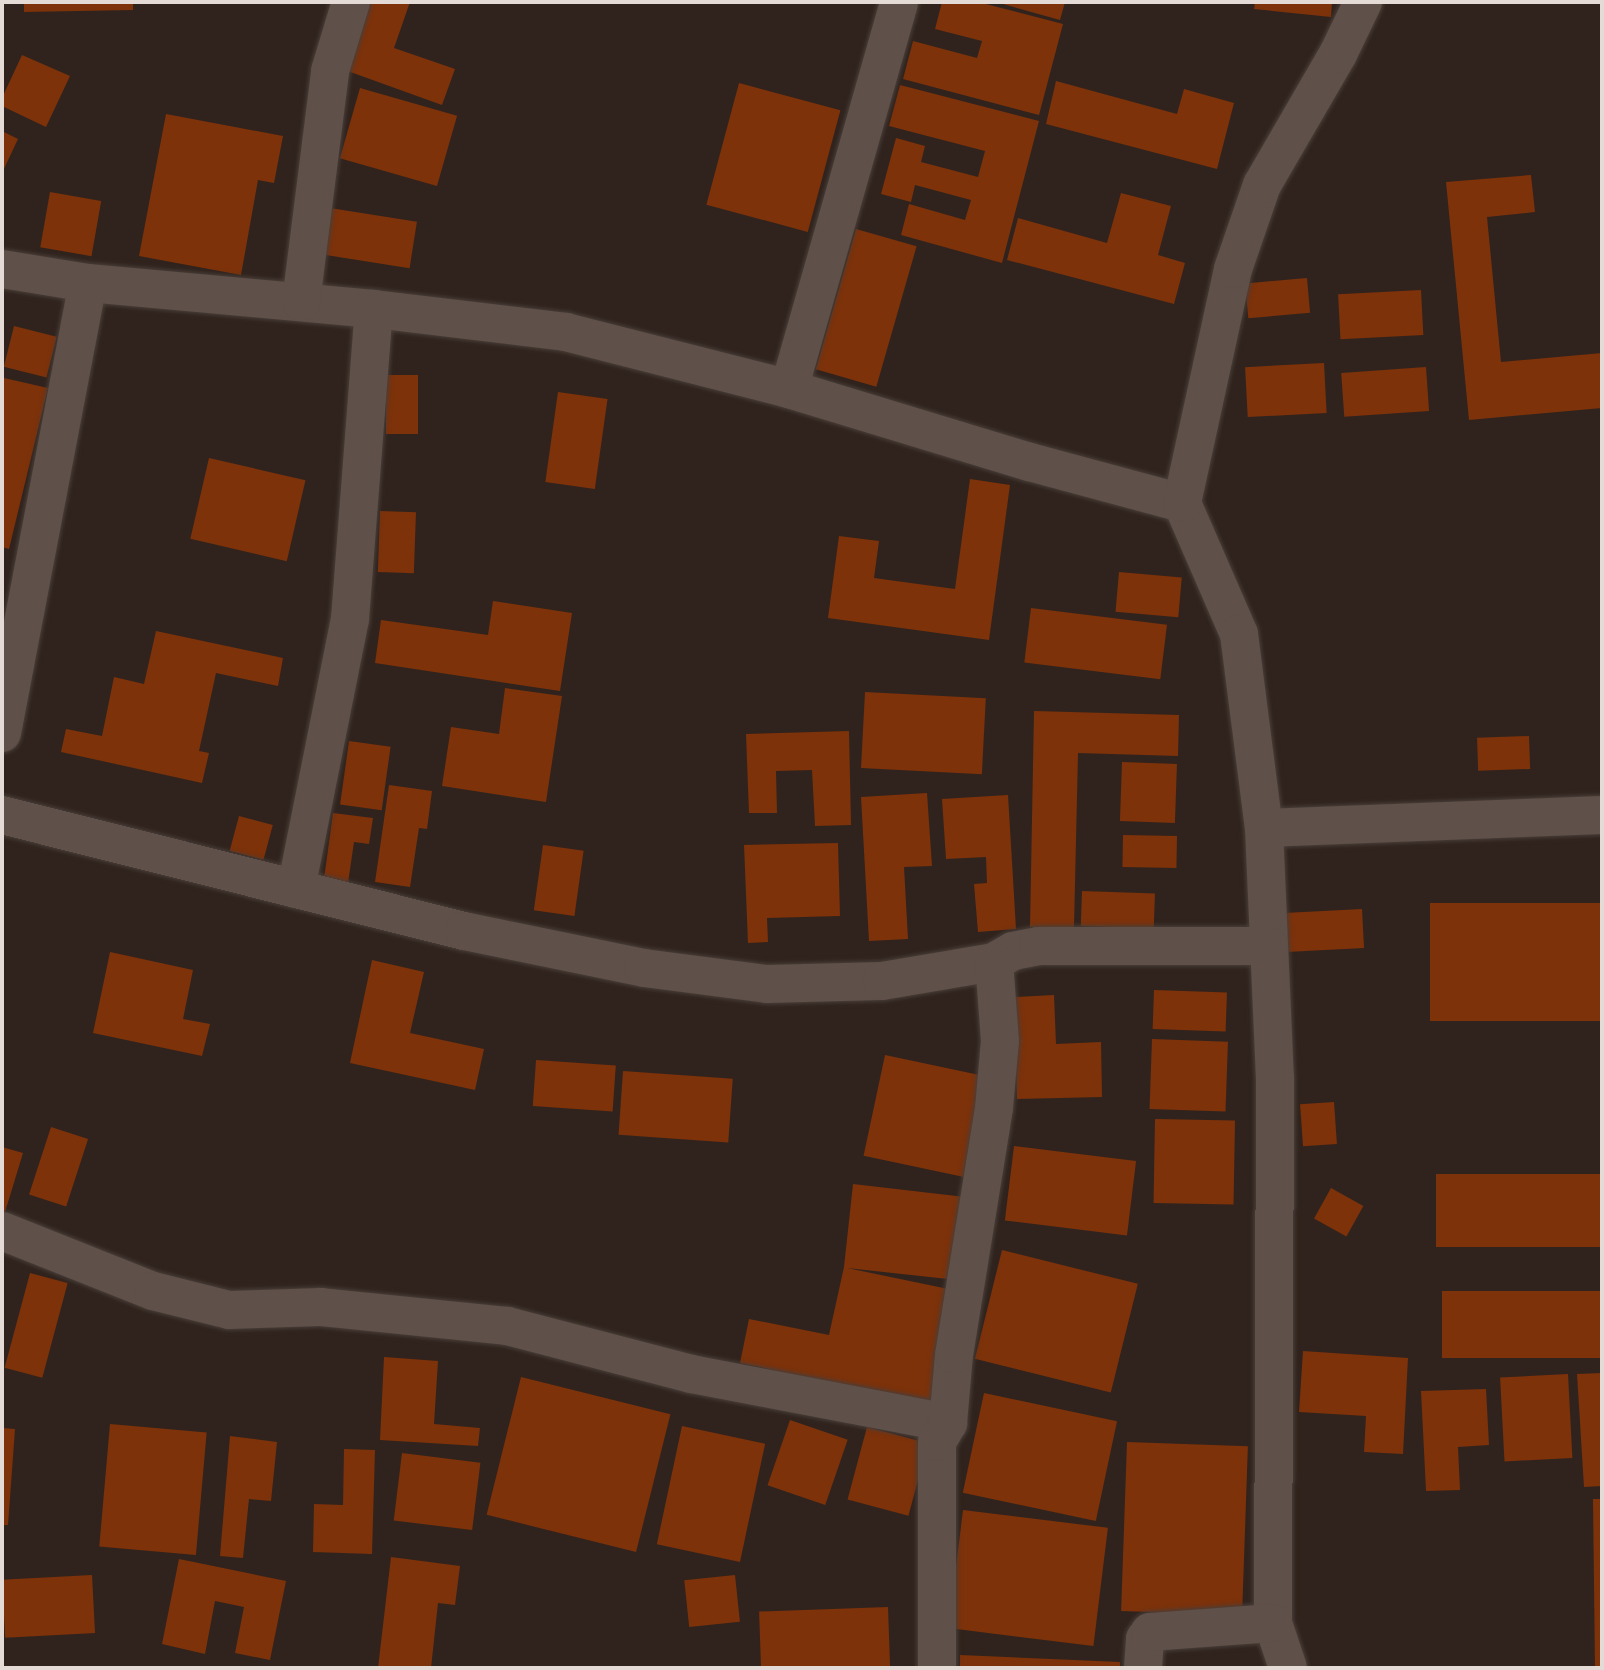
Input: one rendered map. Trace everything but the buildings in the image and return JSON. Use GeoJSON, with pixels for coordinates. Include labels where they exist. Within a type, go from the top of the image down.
{"type":"FeatureCollection","features":[{"type":"Feature","properties":{"kind":"street"},"geometry":{"type":"LineString","coordinates":[[301,302],[331,71],[351,2]]}},
{"type":"Feature","properties":{"kind":"street"},"geometry":{"type":"LineString","coordinates":[[789,389],[900,2]]}},
{"type":"Feature","properties":{"kind":"street"},"geometry":{"type":"LineString","coordinates":[[1288,1668],[1273,1623],[1275,1079],[1264,828],[1239,634],[1182,503],[1233,269],[1262,185],[1338,54],[1363,2]]}},
{"type":"Feature","properties":{"kind":"street"},"geometry":{"type":"LineString","coordinates":[[2,269],[88,283],[301,302],[565,332],[789,389],[943,438],[1182,503]]}},
{"type":"Feature","properties":{"kind":"street"},"geometry":{"type":"LineString","coordinates":[[2,733],[88,283]]}},
{"type":"Feature","properties":{"kind":"street"},"geometry":{"type":"LineString","coordinates":[[296,889],[350,619],[374,310]]}},
{"type":"Feature","properties":{"kind":"street"},"geometry":{"type":"LineString","coordinates":[[2,815],[392,915],[542,948],[696,976],[767,984],[882,981],[995,962],[1013,951],[1038,947],[1269,947]]}},
{"type":"Feature","properties":{"kind":"street"},"geometry":{"type":"LineString","coordinates":[[1264,828],[1602,815]]}},
{"type":"Feature","properties":{"kind":"street"},"geometry":{"type":"LineString","coordinates":[[937,1668],[937,1442],[948,1423],[954,1355],[994,1108],[1000,1041],[995,962]]}},
{"type":"Feature","properties":{"kind":"street"},"geometry":{"type":"LineString","coordinates":[[2,1231],[153,1291],[229,1310],[321,1307],[508,1326],[691,1374],[948,1423]]}},
{"type":"Feature","properties":{"kind":"street"},"geometry":{"type":"LineString","coordinates":[[1143,1668],[1145,1639],[1150,1632],[1273,1623]]}}]}
